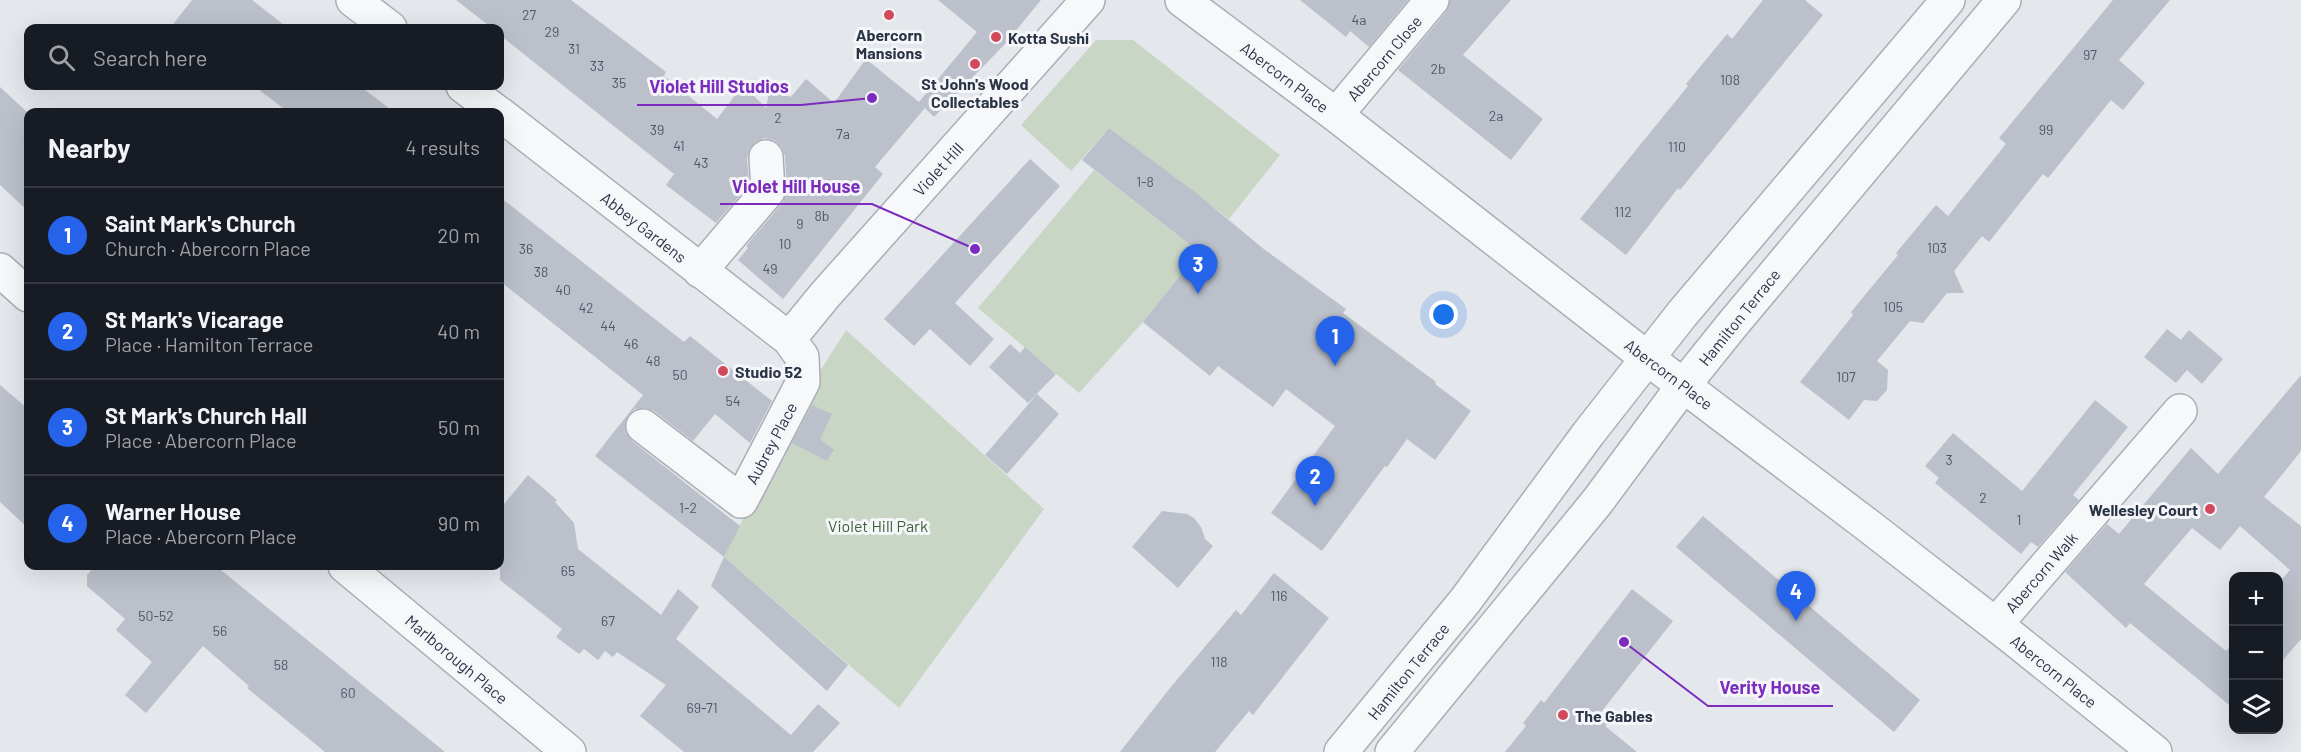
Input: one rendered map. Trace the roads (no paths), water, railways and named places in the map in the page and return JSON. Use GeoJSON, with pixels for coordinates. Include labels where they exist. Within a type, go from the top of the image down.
{"type":"FeatureCollection","features":[{"type":"Feature","properties":{"kind":"street"},"geometry":{"type":"LineString","coordinates":[[353,0],[385,24]]}},
{"type":"Feature","properties":{"kind":"street","name":"Violet Hill"},"geometry":{"type":"LineString","coordinates":[[789,339],[825,295],[1088,0]]}},
{"type":"Feature","properties":{"kind":"street","name":"Abercorn Place"},"geometry":{"type":"LineString","coordinates":[[1182,0],[1336,115],[1683,386],[1996,624],[2155,752]]}},
{"type":"Feature","properties":{"kind":"street","name":"Abercorn Close"},"geometry":{"type":"LineString","coordinates":[[1336,115],[1432,0]]}},
{"type":"Feature","properties":{"kind":"street","name":"Hamilton Terrace"},"geometry":{"type":"LineString","coordinates":[[1341,752],[1465,601],[1647,358],[1948,0]]}},
{"type":"Feature","properties":{"kind":"street","name":"Hamilton Terrace"},"geometry":{"type":"LineString","coordinates":[[1392,752],[1597,502],[1683,386],[2004,0]]}},
{"type":"Feature","properties":{"kind":"street","name":"Abbey Gardens"},"geometry":{"type":"LineString","coordinates":[[468,90],[492,108]]}},
{"type":"Feature","properties":{"kind":"street","name":"Abbey Gardens"},"geometry":{"type":"LineString","coordinates":[[504,118],[789,339]]}},
{"type":"Feature","properties":{"kind":"street"},"geometry":{"type":"LineString","coordinates":[[700,271],[768,191],[766,157]]}},
{"type":"Feature","properties":{"kind":"street"},"geometry":{"type":"LineString","coordinates":[[0,270],[24,291]]}},
{"type":"Feature","properties":{"kind":"street","name":"Aubrey Place"},"geometry":{"type":"LineString","coordinates":[[643,426],[741,501],[803,382],[802,357],[789,339]]}},
{"type":"Feature","properties":{"kind":"street","name":"Abercorn Walk"},"geometry":{"type":"LineString","coordinates":[[1996,624],[2180,411]]}},
{"type":"Feature","properties":{"kind":"street","name":"Marlborough Place"},"geometry":{"type":"LineString","coordinates":[[350,570],[569,752]]}},
{"type":"Feature","properties":{"kind":"place","name":"Abercorn Mansions"},"geometry":{"type":"Point","coordinates":[889,15]}},
{"type":"Feature","properties":{"kind":"place","name":"Kotta Sushi"},"geometry":{"type":"Point","coordinates":[996,37]}},
{"type":"Feature","properties":{"kind":"place","name":"St John's Wood Collectables"},"geometry":{"type":"Point","coordinates":[975,64]}},
{"type":"Feature","properties":{"kind":"place","name":"Violet Hill Studios"},"geometry":{"type":"Point","coordinates":[872,98]}},
{"type":"Feature","properties":{"kind":"place","name":"Violet Hill House"},"geometry":{"type":"Point","coordinates":[975,249]}},
{"type":"Feature","properties":{"kind":"place","name":"St Mark's Church Hall"},"geometry":{"type":"Point","coordinates":[1198,294]}},
{"type":"Feature","properties":{"kind":"place","name":"Saint Mark's Church"},"geometry":{"type":"Point","coordinates":[1335,366]}},
{"type":"Feature","properties":{"kind":"place","name":"Studio 52"},"geometry":{"type":"Point","coordinates":[723,371]}},
{"type":"Feature","properties":{"kind":"place","name":"St Mark's Vicarage"},"geometry":{"type":"Point","coordinates":[1315,506]}},
{"type":"Feature","properties":{"kind":"place","name":"Wellesley Court"},"geometry":{"type":"Point","coordinates":[2210,509]}},
{"type":"Feature","properties":{"kind":"place","name":"Warner House"},"geometry":{"type":"Point","coordinates":[1796,621]}},
{"type":"Feature","properties":{"kind":"place","name":"Verity House"},"geometry":{"type":"Point","coordinates":[1624,642]}},
{"type":"Feature","properties":{"kind":"place","name":"The Gables"},"geometry":{"type":"Point","coordinates":[1563,715]}},
{"type":"Feature","properties":{"kind":"park label","name":"Violet Hill Park"},"geometry":{"type":"Point","coordinates":[878,525]}}]}
